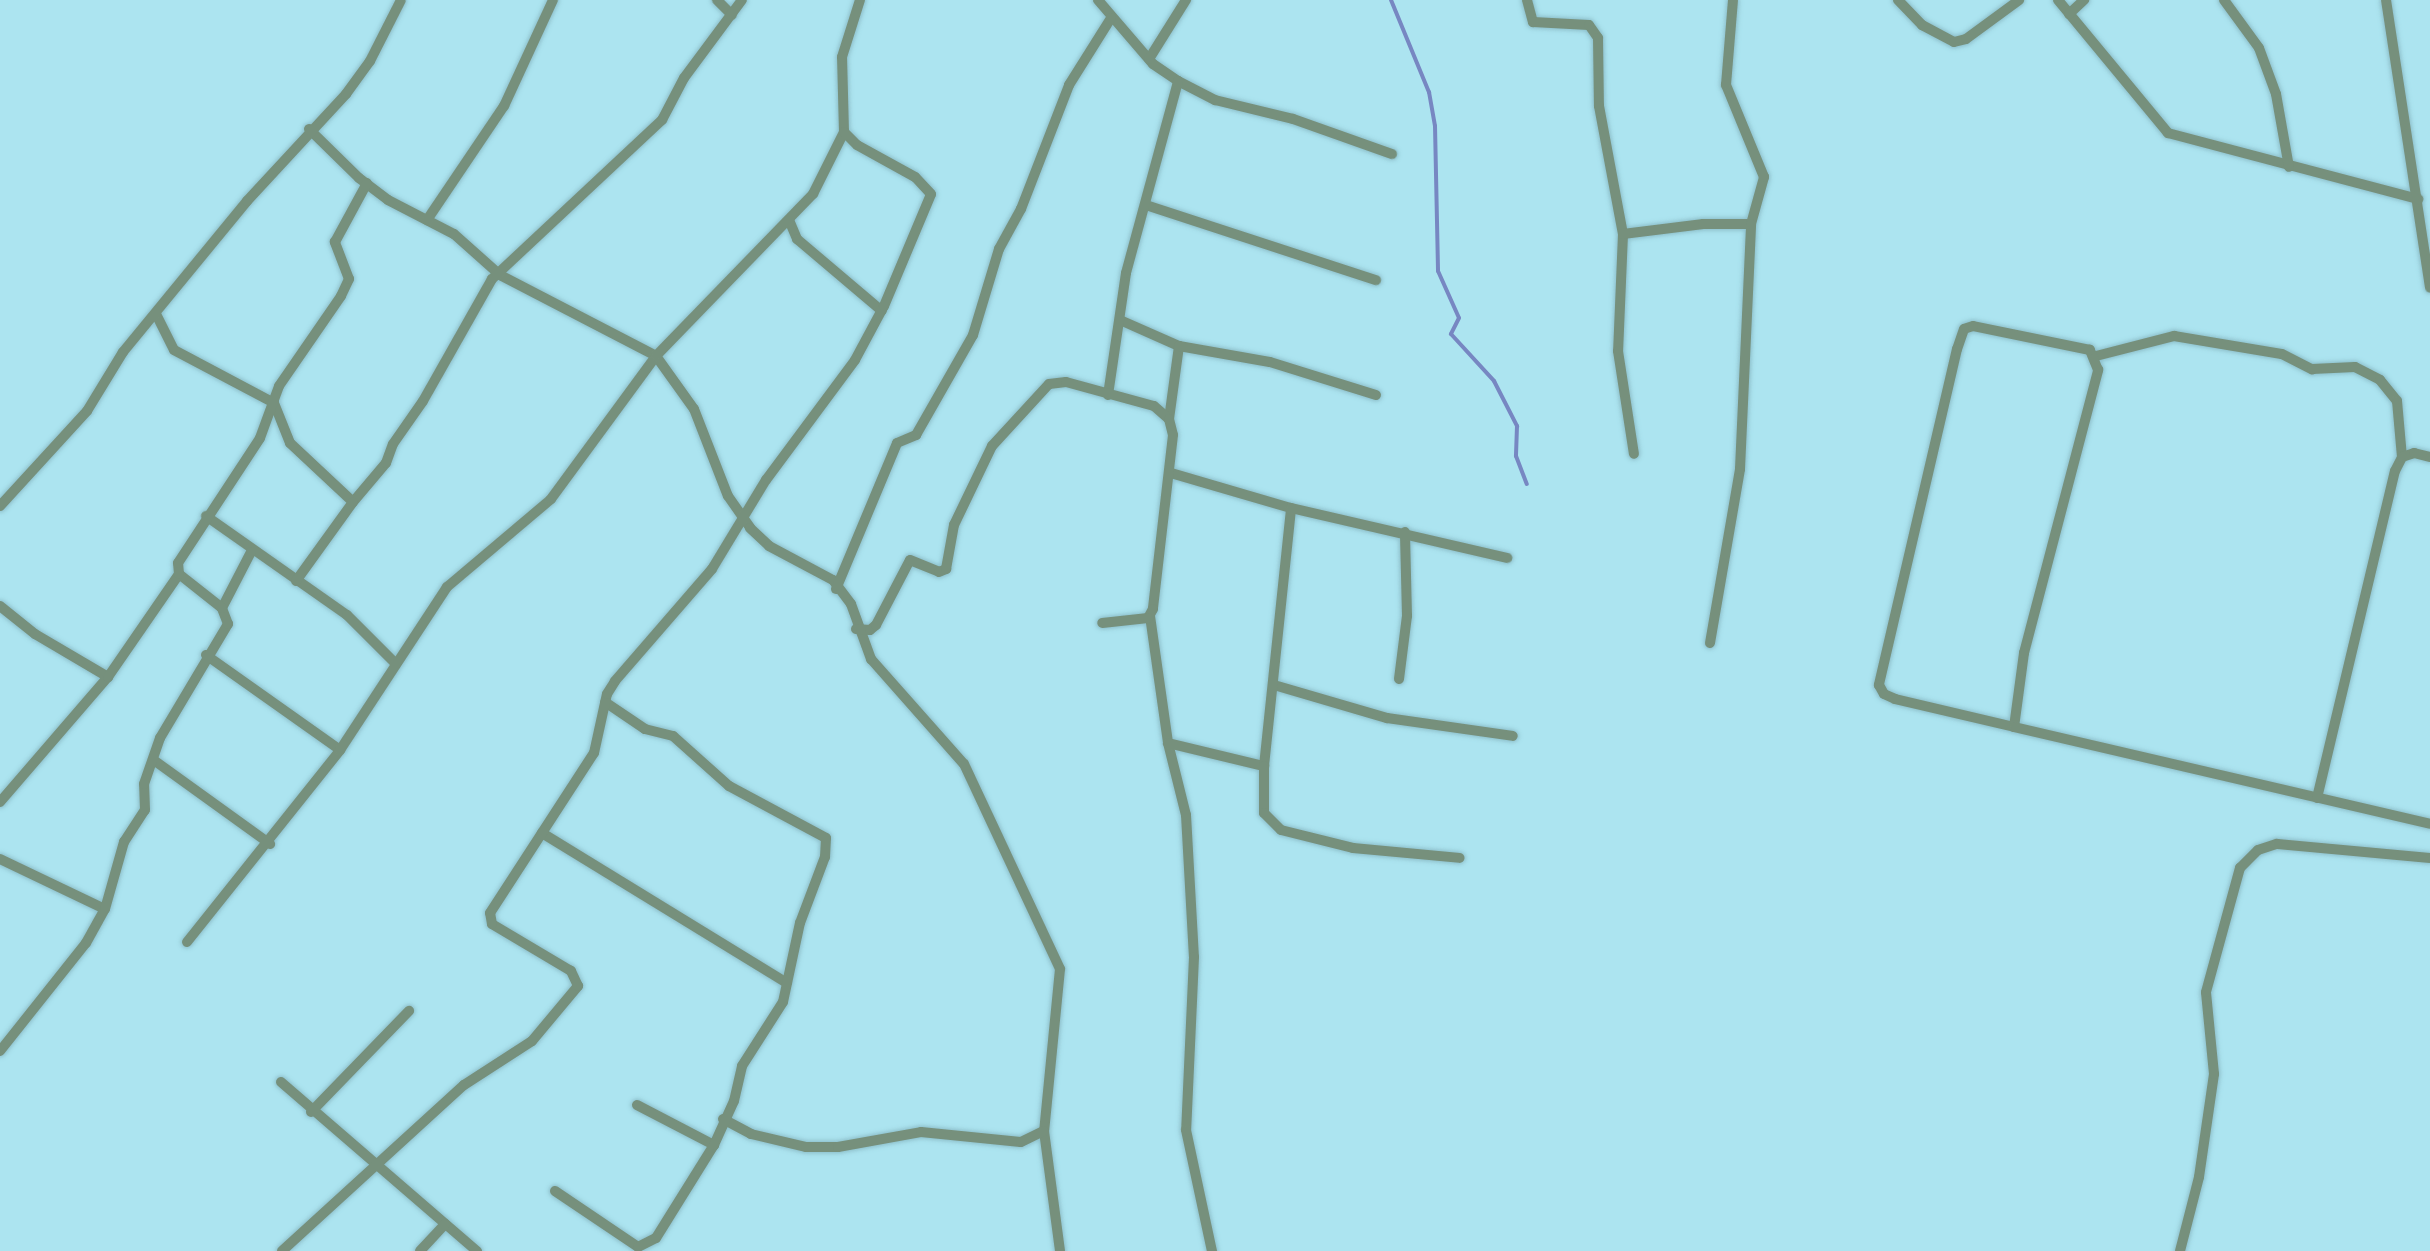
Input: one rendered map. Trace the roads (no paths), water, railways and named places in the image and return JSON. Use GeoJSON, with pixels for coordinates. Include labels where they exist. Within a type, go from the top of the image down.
{"type":"FeatureCollection","features":[{"type":"Feature","properties":{"kind":"street"},"geometry":{"type":"LineString","coordinates":[[0,506],[87,411],[111,368],[309,129],[346,94],[370,61],[401,0]]}},
{"type":"Feature","properties":{"kind":"street"},"geometry":{"type":"LineString","coordinates":[[427,220],[504,106],[553,0]]}},
{"type":"Feature","properties":{"kind":"street"},"geometry":{"type":"LineString","coordinates":[[717,0],[732,15]]}},
{"type":"Feature","properties":{"kind":"street"},"geometry":{"type":"LineString","coordinates":[[296,581],[353,502],[386,463],[393,444],[497,272],[662,120],[684,78],[742,0]]}},
{"type":"Feature","properties":{"kind":"street"},"geometry":{"type":"LineString","coordinates":[[187,942],[270,844],[340,750],[447,587],[572,477],[656,356],[789,220],[825,177],[844,132],[842,57],[860,0]]}},
{"type":"Feature","properties":{"kind":"street"},"geometry":{"type":"LineString","coordinates":[[1098,0],[1149,59],[1178,81],[1215,100],[1392,154]]}},
{"type":"Feature","properties":{"kind":"street"},"geometry":{"type":"LineString","coordinates":[[1149,59],[1186,0]]}},
{"type":"Feature","properties":{"kind":"street"},"geometry":{"type":"LineString","coordinates":[[1527,0],[1533,22],[1595,30],[1599,106],[1623,234],[1618,351],[1634,454]]}},
{"type":"Feature","properties":{"kind":"street"},"geometry":{"type":"LineString","coordinates":[[1710,643],[1742,455],[1751,224],[1764,177],[1726,85],[1733,0]]}},
{"type":"Feature","properties":{"kind":"street"},"geometry":{"type":"LineString","coordinates":[[1898,0],[1922,25],[1954,42],[1966,39],[2019,0]]}},
{"type":"Feature","properties":{"kind":"street"},"geometry":{"type":"LineString","coordinates":[[2058,0],[2168,133],[2418,199]]}},
{"type":"Feature","properties":{"kind":"street"},"geometry":{"type":"LineString","coordinates":[[2069,14],[2084,0]]}},
{"type":"Feature","properties":{"kind":"street"},"geometry":{"type":"LineString","coordinates":[[2224,0],[2259,48],[2276,94],[2289,167]]}},
{"type":"Feature","properties":{"kind":"street"},"geometry":{"type":"LineString","coordinates":[[2386,0],[2430,288]]}},
{"type":"Feature","properties":{"kind":"street"},"geometry":{"type":"LineString","coordinates":[[836,589],[892,452],[897,443],[916,435],[973,335],[999,249],[1029,191],[1069,85],[1111,18]]}},
{"type":"Feature","properties":{"kind":"street"},"geometry":{"type":"LineString","coordinates":[[1108,395],[1126,273],[1178,81]]}},
{"type":"Feature","properties":{"kind":"street"},"geometry":{"type":"LineString","coordinates":[[309,129],[367,183],[454,234],[497,272],[591,327],[656,356],[694,409],[707,450],[744,518],[769,546],[821,571],[851,604],[856,629],[871,659],[970,773],[998,845],[1051,941],[1061,989],[1044,1092],[1044,1131],[1060,1251]]}},
{"type":"Feature","properties":{"kind":"street"},"geometry":{"type":"LineString","coordinates":[[282,1251],[376,1160],[464,1085],[532,1041],[578,986],[571,971],[511,939],[488,918],[514,869],[542,833],[594,753],[605,702],[615,681],[712,569],[766,480],[855,360],[882,311],[931,194],[915,177],[857,145],[844,132]]}},
{"type":"Feature","properties":{"kind":"street"},"geometry":{"type":"LineString","coordinates":[[0,802],[108,677],[179,574],[178,563],[260,438],[279,386],[349,279],[335,242],[367,183]]}},
{"type":"Feature","properties":{"kind":"street"},"geometry":{"type":"LineString","coordinates":[[1146,205],[1376,280]]}},
{"type":"Feature","properties":{"kind":"street"},"geometry":{"type":"LineString","coordinates":[[789,220],[797,239],[882,311]]}},
{"type":"Feature","properties":{"kind":"street"},"geometry":{"type":"LineString","coordinates":[[1623,234],[1703,224],[1751,224]]}},
{"type":"Feature","properties":{"kind":"street"},"geometry":{"type":"LineString","coordinates":[[156,314],[174,350],[274,403],[290,443],[353,502]]}},
{"type":"Feature","properties":{"kind":"street"},"geometry":{"type":"LineString","coordinates":[[1120,320],[1179,346],[1270,362],[1376,395]]}},
{"type":"Feature","properties":{"kind":"street"},"geometry":{"type":"LineString","coordinates":[[2014,727],[2024,653],[2098,370],[2096,356],[2090,350],[2020,332],[1964,329],[1879,685],[1895,699],[2014,727],[2317,798],[2430,824]]}},
{"type":"Feature","properties":{"kind":"street"},"geometry":{"type":"LineString","coordinates":[[2096,356],[2174,336],[2282,354],[2312,369],[2355,367],[2380,380],[2397,401],[2402,411],[2402,457],[2317,798]]}},
{"type":"Feature","properties":{"kind":"street"},"geometry":{"type":"LineString","coordinates":[[1179,346],[1169,419],[1171,473],[1150,616],[1168,743],[1186,815],[1194,957],[1186,1130],[1212,1251]]}},
{"type":"Feature","properties":{"kind":"street"},"geometry":{"type":"LineString","coordinates":[[856,629],[870,630],[876,625],[910,560],[939,572],[946,569],[954,525],[992,446],[1049,384],[1066,382],[1108,395],[1139,400],[1169,419]]}},
{"type":"Feature","properties":{"kind":"street"},"geometry":{"type":"LineString","coordinates":[[2402,457],[2430,457]]}},
{"type":"Feature","properties":{"kind":"street"},"geometry":{"type":"LineString","coordinates":[[1171,473],[1291,508],[1507,558]]}},
{"type":"Feature","properties":{"kind":"street"},"geometry":{"type":"LineString","coordinates":[[1291,508],[1264,766],[1264,813],[1281,830],[1353,848],[1460,858]]}},
{"type":"Feature","properties":{"kind":"street"},"geometry":{"type":"LineString","coordinates":[[206,516],[251,552],[347,615],[396,664]]}},
{"type":"Feature","properties":{"kind":"street"},"geometry":{"type":"LineString","coordinates":[[1399,679],[1407,616],[1405,532]]}},
{"type":"Feature","properties":{"kind":"street"},"geometry":{"type":"LineString","coordinates":[[222,608],[251,552]]}},
{"type":"Feature","properties":{"kind":"street"},"geometry":{"type":"LineString","coordinates":[[0,1051],[86,943],[105,909],[124,842],[145,810],[144,784],[155,761],[160,738],[206,655],[228,624],[222,608],[179,574]]}},
{"type":"Feature","properties":{"kind":"street"},"geometry":{"type":"LineString","coordinates":[[0,606],[35,634],[108,677]]}},
{"type":"Feature","properties":{"kind":"street"},"geometry":{"type":"LineString","coordinates":[[1102,623],[1150,616]]}},
{"type":"Feature","properties":{"kind":"street"},"geometry":{"type":"LineString","coordinates":[[206,655],[340,750]]}},
{"type":"Feature","properties":{"kind":"street"},"geometry":{"type":"LineString","coordinates":[[1274,685],[1387,718],[1513,736]]}},
{"type":"Feature","properties":{"kind":"street"},"geometry":{"type":"LineString","coordinates":[[555,1191],[638,1247],[647,1245],[714,1145],[723,1119],[734,1101],[742,1066],[783,1002],[826,838],[729,786],[673,736],[645,729],[605,702]]}},
{"type":"Feature","properties":{"kind":"street"},"geometry":{"type":"LineString","coordinates":[[1168,743],[1264,766]]}},
{"type":"Feature","properties":{"kind":"street"},"geometry":{"type":"LineString","coordinates":[[155,761],[270,844]]}},
{"type":"Feature","properties":{"kind":"street"},"geometry":{"type":"LineString","coordinates":[[542,833],[787,983]]}},
{"type":"Feature","properties":{"kind":"street"},"geometry":{"type":"LineString","coordinates":[[2180,1251],[2199,1177],[2214,1074],[2206,992],[2240,868],[2258,850],[2277,844],[2430,858]]}},
{"type":"Feature","properties":{"kind":"street"},"geometry":{"type":"LineString","coordinates":[[0,859],[105,909]]}},
{"type":"Feature","properties":{"kind":"street"},"geometry":{"type":"LineString","coordinates":[[311,1112],[409,1011]]}},
{"type":"Feature","properties":{"kind":"street"},"geometry":{"type":"LineString","coordinates":[[281,1082],[311,1112],[376,1160],[477,1251]]}},
{"type":"Feature","properties":{"kind":"street"},"geometry":{"type":"LineString","coordinates":[[637,1105],[714,1145]]}},
{"type":"Feature","properties":{"kind":"street"},"geometry":{"type":"LineString","coordinates":[[723,1119],[751,1134],[806,1147],[838,1147],[921,1132],[1021,1142],[1044,1131]]}},
{"type":"Feature","properties":{"kind":"street"},"geometry":{"type":"LineString","coordinates":[[420,1251],[445,1224]]}},
{"type":"Feature","properties":{"kind":"waterway"},"geometry":{"type":"LineString","coordinates":[[1391,0],[1429,92],[1435,126],[1438,271],[1459,318],[1451,334],[1494,381],[1517,426],[1516,456],[1527,484]]}}]}
